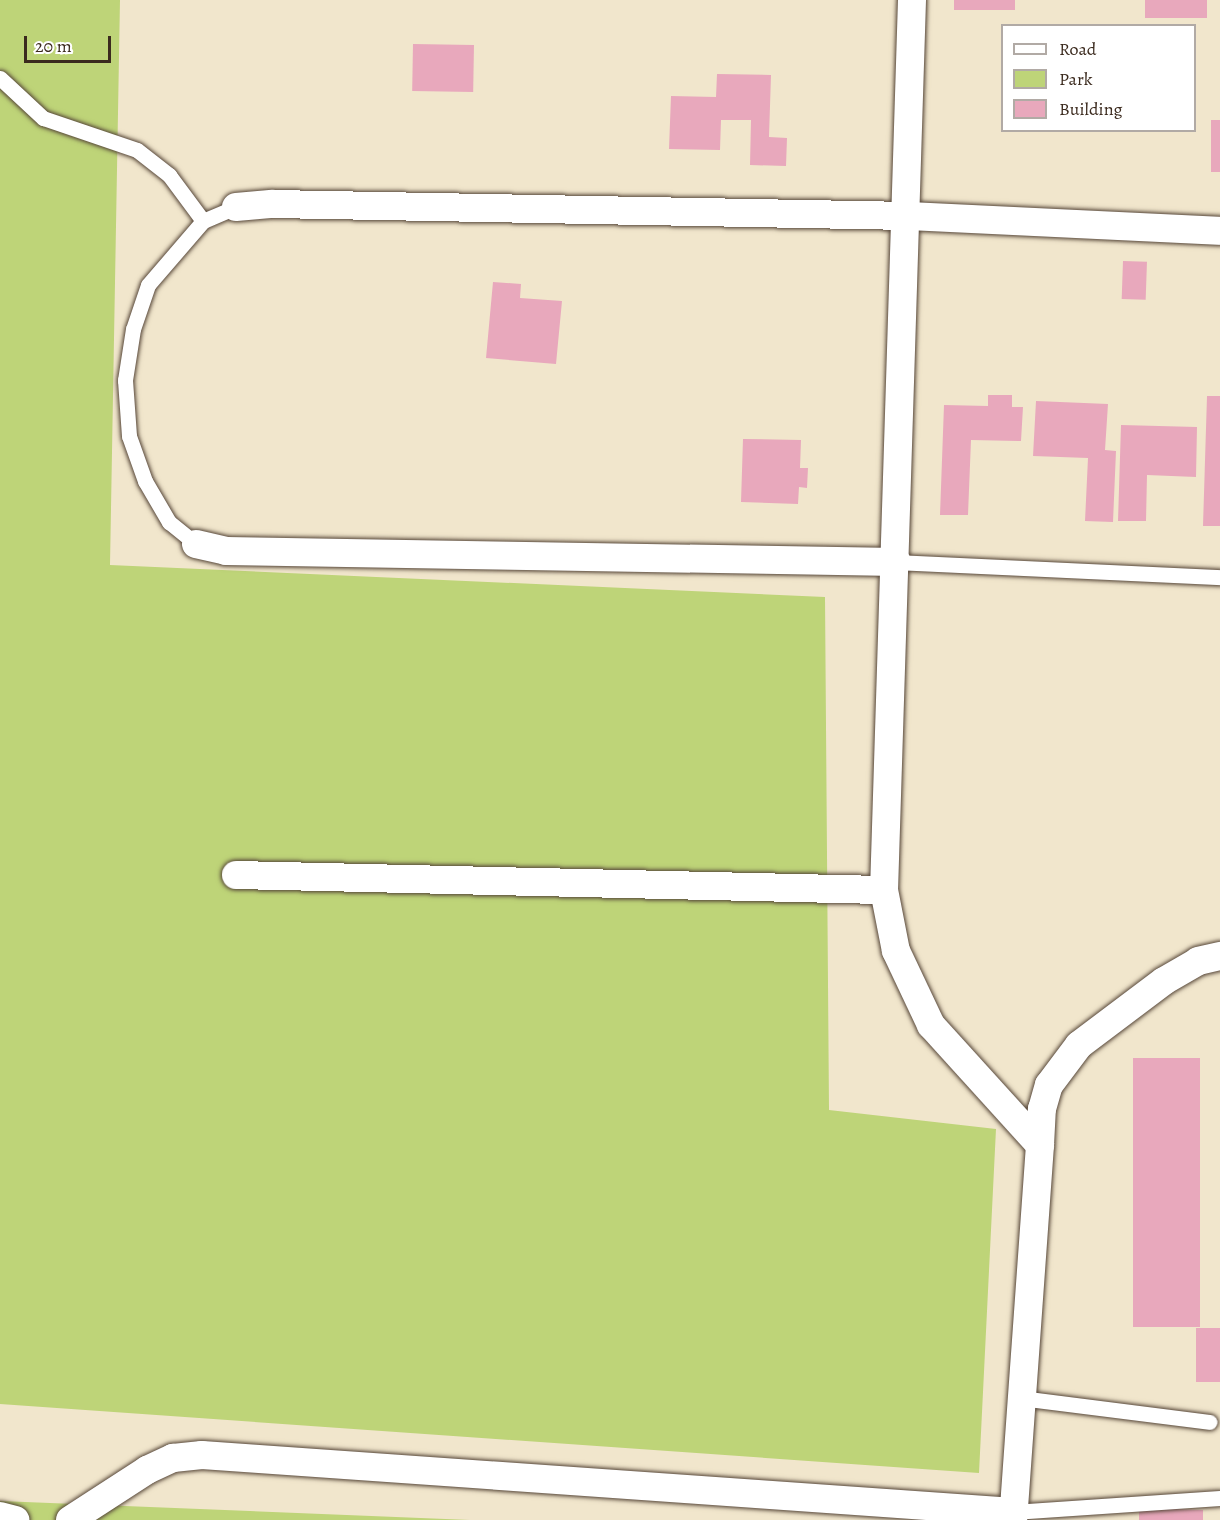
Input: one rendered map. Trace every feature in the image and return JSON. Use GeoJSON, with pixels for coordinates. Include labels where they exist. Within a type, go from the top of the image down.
{"type":"FeatureCollection","features":[{"type":"Feature","properties":{"kind":"street"},"geometry":{"type":"LineString","coordinates":[[912,0],[897,562],[884,890],[896,951],[931,1025],[1040,1145]]}},
{"type":"Feature","properties":{"kind":"street"},"geometry":{"type":"LineString","coordinates":[[236,207],[285,204],[907,216],[1220,231]]}},
{"type":"Feature","properties":{"kind":"street"},"geometry":{"type":"LineString","coordinates":[[196,544],[226,551],[897,562]]}},
{"type":"Feature","properties":{"kind":"street"},"geometry":{"type":"LineString","coordinates":[[236,875],[884,890]]}},
{"type":"Feature","properties":{"kind":"street"},"geometry":{"type":"LineString","coordinates":[[70,1520],[147,1470],[173,1458],[202,1455],[1013,1516],[1042,1109],[1049,1085],[1079,1045],[1164,981],[1198,962],[1220,956]]}},
{"type":"Feature","properties":{"kind":"street"},"geometry":{"type":"LineString","coordinates":[[0,1516],[15,1520]]}},
{"type":"Feature","properties":{"kind":"lane"},"geometry":{"type":"LineString","coordinates":[[0,78],[43,118],[137,150],[169,175],[203,221]]}},
{"type":"Feature","properties":{"kind":"lane"},"geometry":{"type":"LineString","coordinates":[[196,544],[170,522],[145,481],[129,436],[124,380],[134,329],[148,285],[203,221],[236,207]]}},
{"type":"Feature","properties":{"kind":"lane"},"geometry":{"type":"LineString","coordinates":[[897,562],[1220,577]]}},
{"type":"Feature","properties":{"kind":"lane"},"geometry":{"type":"LineString","coordinates":[[1020,1398],[1209,1422]]}},
{"type":"Feature","properties":{"kind":"lane"},"geometry":{"type":"LineString","coordinates":[[1013,1516],[1220,1498]]}},
{"type":"Feature","properties":{"kind":"green space"},"geometry":{"type":"Polygon","coordinates":[[[0,0],[120,0],[110,565],[825,597],[829,1110],[996,1129],[979,1473],[0,1404],[0,0]]]}},
{"type":"Feature","properties":{"kind":"green space"},"geometry":{"type":"Polygon","coordinates":[[[0,1501],[470,1520],[0,1520],[0,1501]]]}},
{"type":"Feature","properties":{"kind":"building"},"geometry":{"type":"Polygon","coordinates":[[[954,0],[1015,0],[1015,10],[954,10],[954,0]]]}},
{"type":"Feature","properties":{"kind":"building"},"geometry":{"type":"Polygon","coordinates":[[[1145,0],[1207,0],[1207,18],[1145,18],[1145,0]]]}},
{"type":"Feature","properties":{"kind":"building"},"geometry":{"type":"Polygon","coordinates":[[[413,44],[474,45],[473,92],[412,91],[413,44]]]}},
{"type":"Feature","properties":{"kind":"building"},"geometry":{"type":"Polygon","coordinates":[[[717,74],[771,75],[769,137],[787,138],[786,166],[750,165],[751,120],[721,120],[720,150],[669,149],[671,96],[716,97],[717,74]]]}},
{"type":"Feature","properties":{"kind":"building"},"geometry":{"type":"Polygon","coordinates":[[[1211,120],[1220,120],[1220,172],[1211,172],[1211,120]]]}},
{"type":"Feature","properties":{"kind":"building"},"geometry":{"type":"Polygon","coordinates":[[[1123,261],[1147,262],[1146,300],[1122,299],[1123,261]]]}},
{"type":"Feature","properties":{"kind":"building"},"geometry":{"type":"Polygon","coordinates":[[[493,282],[521,284],[520,298],[562,301],[556,364],[486,358],[493,282]]]}},
{"type":"Feature","properties":{"kind":"building"},"geometry":{"type":"Polygon","coordinates":[[[988,395],[1012,395],[1012,407],[1023,407],[1021,441],[971,440],[968,515],[940,515],[944,405],[988,406],[988,395]]]}},
{"type":"Feature","properties":{"kind":"building"},"geometry":{"type":"Polygon","coordinates":[[[1207,396],[1220,396],[1220,526],[1203,526],[1207,396]]]}},
{"type":"Feature","properties":{"kind":"building"},"geometry":{"type":"Polygon","coordinates":[[[1036,401],[1108,404],[1105,450],[1116,451],[1113,522],[1085,521],[1088,458],[1033,456],[1036,401]]]}},
{"type":"Feature","properties":{"kind":"building"},"geometry":{"type":"Polygon","coordinates":[[[1121,425],[1197,427],[1196,477],[1147,475],[1146,521],[1118,521],[1121,425]]]}},
{"type":"Feature","properties":{"kind":"building"},"geometry":{"type":"Polygon","coordinates":[[[743,439],[801,440],[800,468],[808,468],[807,488],[799,487],[798,504],[741,502],[743,439]]]}},
{"type":"Feature","properties":{"kind":"building"},"geometry":{"type":"Polygon","coordinates":[[[1133,1058],[1200,1058],[1200,1327],[1133,1327],[1133,1058]]]}},
{"type":"Feature","properties":{"kind":"building"},"geometry":{"type":"Polygon","coordinates":[[[1196,1328],[1220,1328],[1220,1382],[1196,1382],[1196,1328]]]}},
{"type":"Feature","properties":{"kind":"building"},"geometry":{"type":"Polygon","coordinates":[[[1139,1508],[1203,1510],[1203,1520],[1139,1520],[1139,1508]]]}}]}
